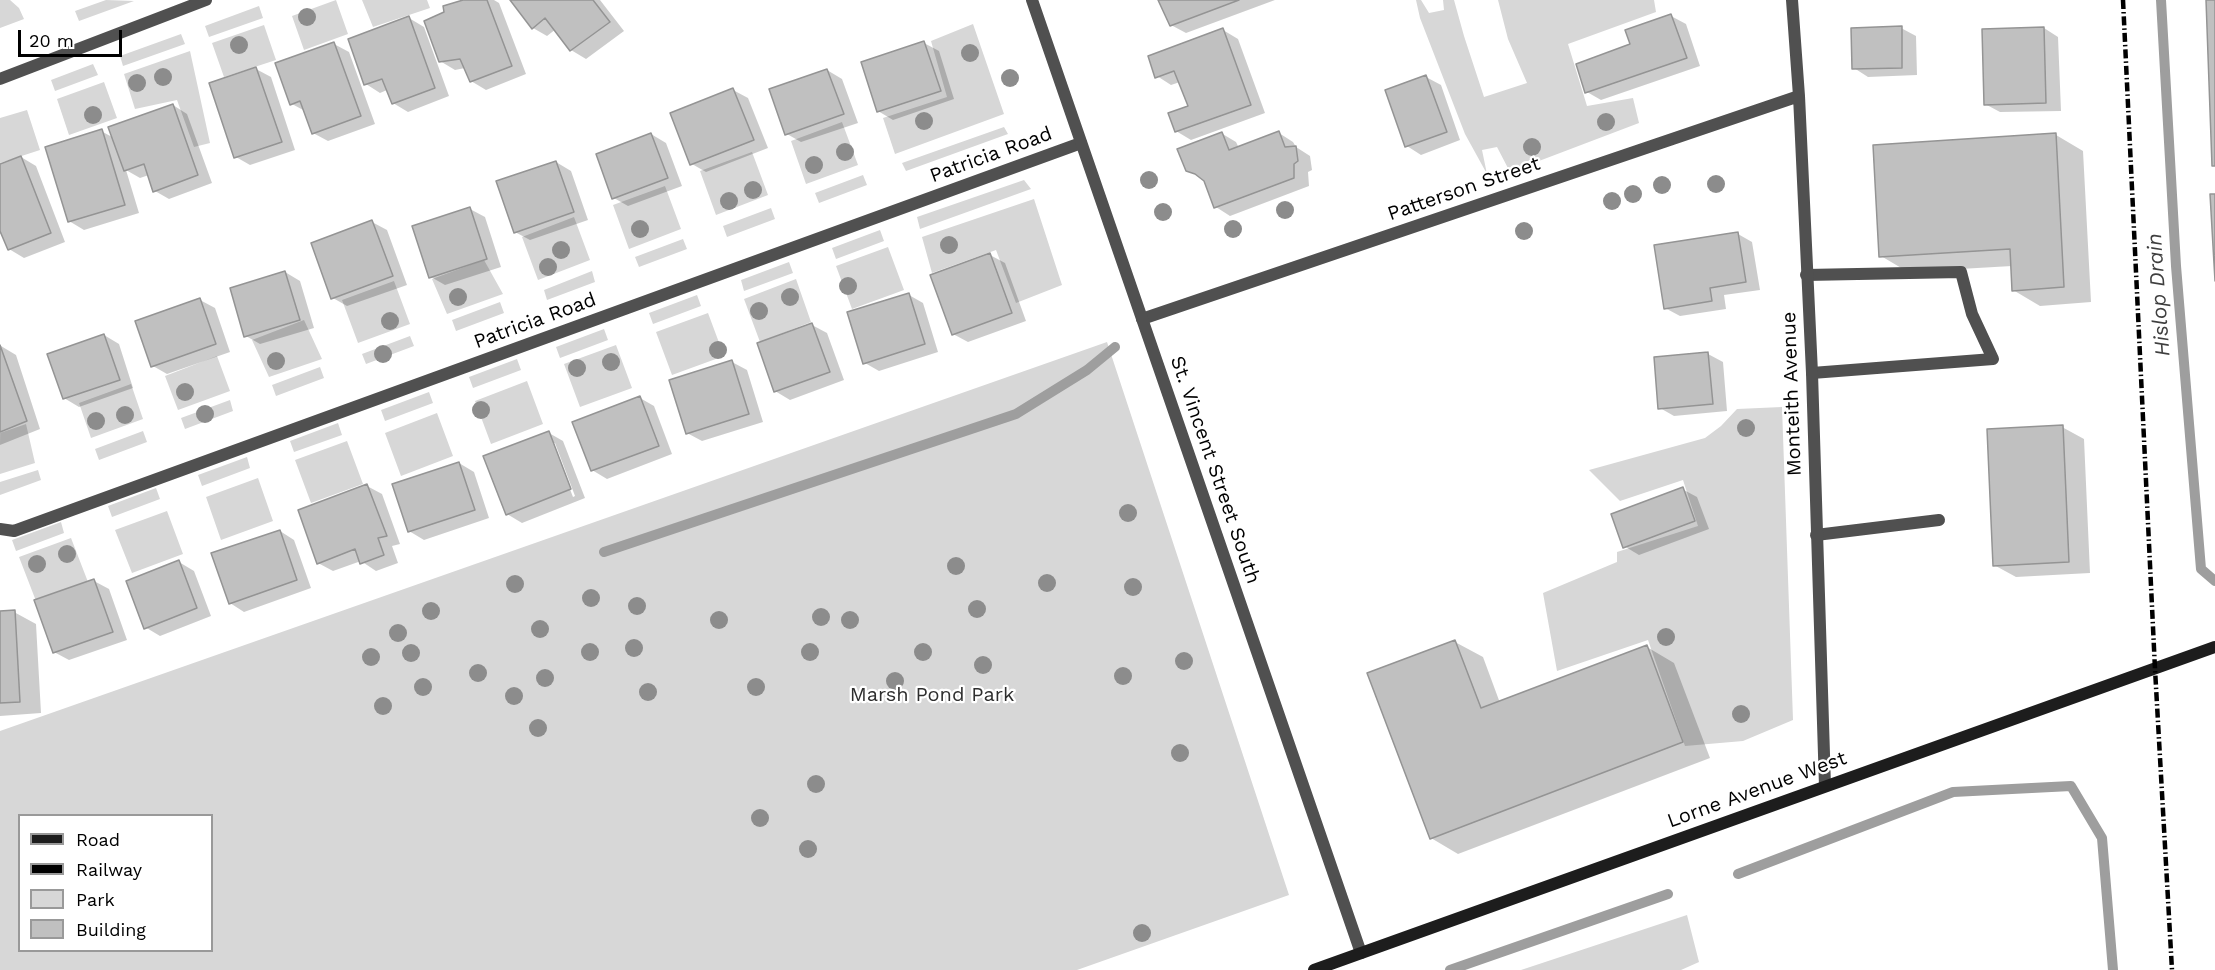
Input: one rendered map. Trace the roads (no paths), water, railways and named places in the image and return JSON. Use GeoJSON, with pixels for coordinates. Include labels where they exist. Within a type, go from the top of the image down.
{"type":"FeatureCollection","features":[{"type":"Feature","properties":{"kind":"main road","name":"Lorne Avenue West"},"geometry":{"type":"LineString","coordinates":[[1314,970],[2215,647]]}},
{"type":"Feature","properties":{"kind":"street"},"geometry":{"type":"LineString","coordinates":[[0,80],[206,0]]}},
{"type":"Feature","properties":{"kind":"street","name":"St. Vincent Street South"},"geometry":{"type":"LineString","coordinates":[[1032,0],[1361,953]]}},
{"type":"Feature","properties":{"kind":"street","name":"Monteith Avenue"},"geometry":{"type":"LineString","coordinates":[[1792,0],[1800,96],[1812,372],[1825,786]]}},
{"type":"Feature","properties":{"kind":"street","name":"Patterson Street"},"geometry":{"type":"LineString","coordinates":[[1142,319],[1800,96]]}},
{"type":"Feature","properties":{"kind":"street","name":"Patricia Road"},"geometry":{"type":"LineString","coordinates":[[0,529],[14,531],[1082,143]]}},
{"type":"Feature","properties":{"kind":"street"},"geometry":{"type":"LineString","coordinates":[[1806,275],[1961,272],[1972,314],[1993,359],[1812,372]]}},
{"type":"Feature","properties":{"kind":"street"},"geometry":{"type":"LineString","coordinates":[[1816,535],[1939,520]]}},
{"type":"Feature","properties":{"kind":"waterway","name":"Hislop Drain"},"geometry":{"type":"LineString","coordinates":[[2161,0],[2176,266],[2201,569],[2215,581]]}},
{"type":"Feature","properties":{"kind":"waterway"},"geometry":{"type":"LineString","coordinates":[[604,552],[1016,414],[1087,370],[1115,347]]}},
{"type":"Feature","properties":{"kind":"waterway"},"geometry":{"type":"LineString","coordinates":[[1738,874],[1953,792],[2071,786],[2102,838],[2113,970]]}},
{"type":"Feature","properties":{"kind":"waterway"},"geometry":{"type":"LineString","coordinates":[[1450,970],[1668,894]]}},
{"type":"Feature","properties":{"kind":"railway"},"geometry":{"type":"LineString","coordinates":[[2123,0],[2172,970]]}},
{"type":"Feature","properties":{"kind":"park label","name":"Marsh Pond Park"},"geometry":{"type":"Point","coordinates":[932,695]}}]}
